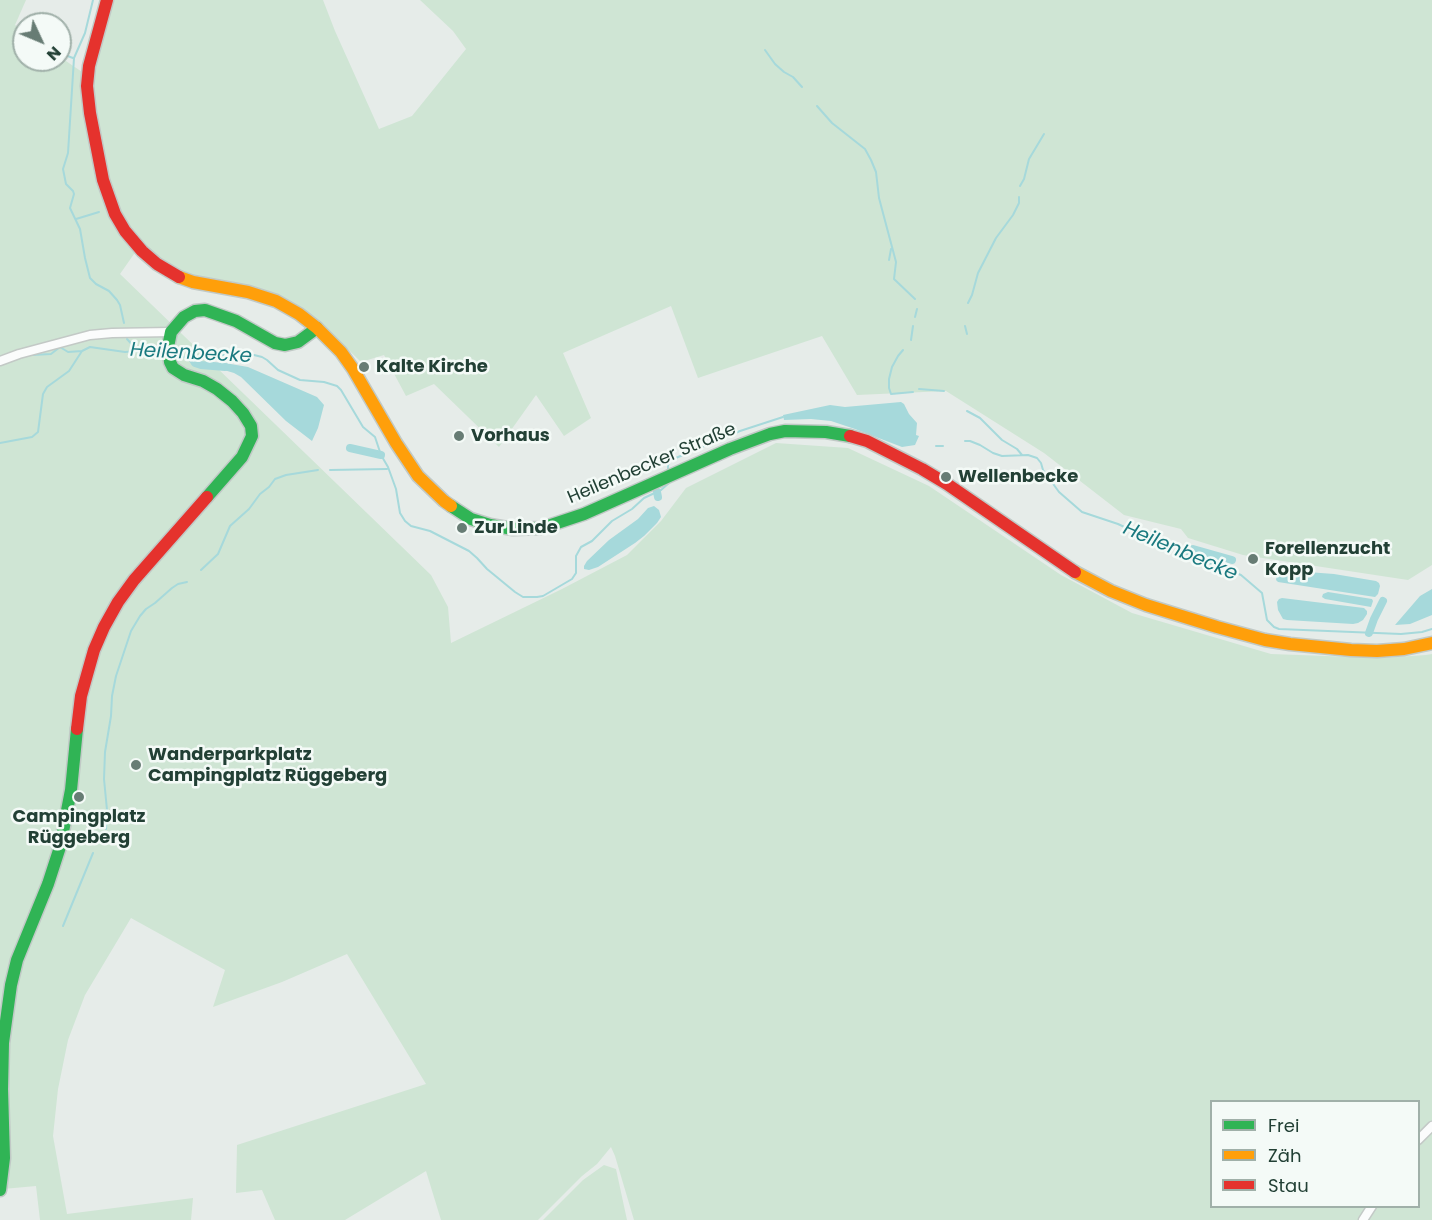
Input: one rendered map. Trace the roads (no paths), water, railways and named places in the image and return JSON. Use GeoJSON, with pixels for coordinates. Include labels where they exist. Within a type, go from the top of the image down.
{"type":"FeatureCollection","features":[{"type":"Feature","properties":{"kind":"main road","name":"Heilenbecker Straße"},"geometry":{"type":"LineString","coordinates":[[107,0],[89,66],[88,99],[103,180],[115,214],[125,231],[157,264],[175,274],[193,282],[248,292],[276,302],[299,314],[316,328],[341,352],[353,369],[418,476],[444,501],[471,519],[513,529],[542,528],[571,519],[770,434],[801,430],[839,434],[867,441],[922,469],[1082,577],[1146,605],[1192,620],[1265,639],[1299,645],[1377,651],[1404,649],[1432,643]]}},
{"type":"Feature","properties":{"kind":"main road"},"geometry":{"type":"LineString","coordinates":[[0,1190],[4,1158],[3,1043],[11,985],[16,960],[48,884],[60,847],[68,813],[81,696],[87,669],[104,627],[118,602],[134,580],[242,457],[252,435],[251,426],[232,401],[203,381],[177,371],[170,362],[168,347],[171,332],[184,317],[195,311],[205,310],[236,321],[285,345],[298,342],[316,328]]}},
{"type":"Feature","properties":{"kind":"street"},"geometry":{"type":"LineString","coordinates":[[0,361],[90,334],[171,332]]}},
{"type":"Feature","properties":{"kind":"street"},"geometry":{"type":"LineString","coordinates":[[1420,1139],[1432,1126]]}},
{"type":"Feature","properties":{"kind":"water"},"geometry":{"type":"Polygon","coordinates":[[[225,363],[248,367],[317,397],[324,405],[312,441],[286,421],[241,377],[224,370],[225,363]]]}},
{"type":"Feature","properties":{"kind":"water"},"geometry":{"type":"Polygon","coordinates":[[[901,402],[917,423],[916,435],[919,436],[915,445],[902,447],[831,421],[784,420],[783,415],[830,405],[845,407],[901,402]]]}},
{"type":"Feature","properties":{"kind":"water"},"geometry":{"type":"Polygon","coordinates":[[[654,506],[659,510],[661,517],[644,536],[598,567],[584,569],[587,561],[609,540],[638,519],[648,508],[654,506]]]}},
{"type":"Feature","properties":{"kind":"water"},"geometry":{"type":"Polygon","coordinates":[[[1281,570],[1334,574],[1376,581],[1380,586],[1375,597],[1278,582],[1277,574],[1281,570]]]}},
{"type":"Feature","properties":{"kind":"water"},"geometry":{"type":"Polygon","coordinates":[[[1432,589],[1432,615],[1410,624],[1395,625],[1420,596],[1432,589]]]}},
{"type":"Feature","properties":{"kind":"water"},"geometry":{"type":"Polygon","coordinates":[[[1328,592],[1373,601],[1371,607],[1322,597],[1328,592]]]}},
{"type":"Feature","properties":{"kind":"water"},"geometry":{"type":"Polygon","coordinates":[[[1282,598],[1364,608],[1367,614],[1363,620],[1353,624],[1287,620],[1283,619],[1278,610],[1277,602],[1282,598]]]}},
{"type":"Feature","properties":{"kind":"waterway"},"geometry":{"type":"LineString","coordinates":[[93,0],[85,33],[74,58],[68,153],[63,169],[66,184],[74,194],[70,208],[80,229],[90,278],[109,291],[117,300],[124,323]]}},
{"type":"Feature","properties":{"kind":"waterway"},"geometry":{"type":"LineString","coordinates":[[765,50],[775,64],[802,87]]}},
{"type":"Feature","properties":{"kind":"waterway"},"geometry":{"type":"LineString","coordinates":[[817,106],[832,123],[865,149],[871,160],[876,172],[879,198],[896,262],[894,279],[915,299]]}},
{"type":"Feature","properties":{"kind":"waterway"},"geometry":{"type":"LineString","coordinates":[[1020,186],[1029,159],[1044,134]]}},
{"type":"Feature","properties":{"kind":"waterway"},"geometry":{"type":"LineString","coordinates":[[968,303],[978,273],[996,238],[1013,215],[1019,203],[1019,197]]}},
{"type":"Feature","properties":{"kind":"waterway"},"geometry":{"type":"LineString","coordinates":[[76,219],[99,212]]}},
{"type":"Feature","properties":{"kind":"waterway"},"geometry":{"type":"LineString","coordinates":[[889,260],[891,249]]}},
{"type":"Feature","properties":{"kind":"waterway"},"geometry":{"type":"LineString","coordinates":[[915,317],[917,309]]}},
{"type":"Feature","properties":{"kind":"waterway"},"geometry":{"type":"LineString","coordinates":[[911,340],[913,326]]}},
{"type":"Feature","properties":{"kind":"waterway"},"geometry":{"type":"LineString","coordinates":[[965,326],[967,334]]}},
{"type":"Feature","properties":{"kind":"waterway"},"geometry":{"type":"LineString","coordinates":[[127,339],[137,350]]}},
{"type":"Feature","properties":{"kind":"waterway"},"geometry":{"type":"LineString","coordinates":[[32,355],[51,354],[60,347],[68,352],[82,351]]}},
{"type":"Feature","properties":{"kind":"waterway","name":"Heilenbecke"},"geometry":{"type":"LineString","coordinates":[[0,443],[32,437],[38,432],[43,394],[47,387],[69,371],[82,351],[90,347],[164,355]]}},
{"type":"Feature","properties":{"kind":"waterway"},"geometry":{"type":"LineString","coordinates":[[903,350],[892,367],[889,388],[891,394],[913,392]]}},
{"type":"Feature","properties":{"kind":"waterway","name":"Heilenbecke"},"geometry":{"type":"LineString","coordinates":[[173,356],[192,358],[254,355],[262,357],[278,370],[300,380],[324,382],[337,386],[363,427],[375,437],[396,489],[400,513],[405,521],[411,526],[430,531],[469,551],[487,569],[523,597],[543,596],[572,579],[576,573],[576,556],[581,547],[592,541],[612,521],[632,509],[644,498],[661,490],[669,483],[668,481]]}},
{"type":"Feature","properties":{"kind":"waterway"},"geometry":{"type":"LineString","coordinates":[[192,358],[195,363],[201,365],[225,367]]}},
{"type":"Feature","properties":{"kind":"waterway"},"geometry":{"type":"LineString","coordinates":[[919,389],[944,391]]}},
{"type":"Feature","properties":{"kind":"waterway"},"geometry":{"type":"LineString","coordinates":[[967,411],[980,418],[1002,440],[1022,455]]}},
{"type":"Feature","properties":{"kind":"waterway","name":"Heilenbecke"},"geometry":{"type":"LineString","coordinates":[[668,473],[671,460],[740,431],[783,417]]}},
{"type":"Feature","properties":{"kind":"waterway","name":"Heilenbecke"},"geometry":{"type":"LineString","coordinates":[[965,441],[980,445],[1002,456],[1028,455],[1037,458],[1059,492],[1082,512],[1118,524],[1167,547],[1179,547],[1204,561],[1241,575],[1262,593],[1267,620],[1274,627],[1401,634],[1432,629]]}},
{"type":"Feature","properties":{"kind":"waterway","name":"Heilenbecke"},"geometry":{"type":"LineString","coordinates":[[936,446],[943,446]]}},
{"type":"Feature","properties":{"kind":"waterway"},"geometry":{"type":"LineString","coordinates":[[350,448],[381,455]]}},
{"type":"Feature","properties":{"kind":"waterway"},"geometry":{"type":"LineString","coordinates":[[330,470],[387,469]]}},
{"type":"Feature","properties":{"kind":"waterway"},"geometry":{"type":"LineString","coordinates":[[201,570],[218,554],[230,526],[249,509],[275,479],[318,470]]}},
{"type":"Feature","properties":{"kind":"waterway","name":"Heilenbecke"},"geometry":{"type":"LineString","coordinates":[[657,492],[658,497]]}},
{"type":"Feature","properties":{"kind":"waterway"},"geometry":{"type":"LineString","coordinates":[[1187,551],[1193,549],[1232,560]]}},
{"type":"Feature","properties":{"kind":"waterway"},"geometry":{"type":"LineString","coordinates":[[106,829],[105,752],[116,676],[131,631],[140,616],[172,588],[187,582]]}},
{"type":"Feature","properties":{"kind":"waterway"},"geometry":{"type":"LineString","coordinates":[[1369,633],[1383,601]]}},
{"type":"Feature","properties":{"kind":"waterway"},"geometry":{"type":"LineString","coordinates":[[63,926],[93,853]]}},
{"type":"Feature","properties":{"kind":"place","name":"Kalte Kirche"},"geometry":{"type":"Point","coordinates":[364,367]}},
{"type":"Feature","properties":{"kind":"place","name":"Vorhaus"},"geometry":{"type":"Point","coordinates":[459,436]}},
{"type":"Feature","properties":{"kind":"place","name":"Wellenbecke"},"geometry":{"type":"Point","coordinates":[946,477]}},
{"type":"Feature","properties":{"kind":"place","name":"Zur Linde"},"geometry":{"type":"Point","coordinates":[462,528]}},
{"type":"Feature","properties":{"kind":"place","name":"Forellenzucht Kopp"},"geometry":{"type":"Point","coordinates":[1253,559]}},
{"type":"Feature","properties":{"kind":"place","name":"Wanderparkplatz Campingplatz Rüggeberg"},"geometry":{"type":"Point","coordinates":[136,765]}},
{"type":"Feature","properties":{"kind":"place","name":"Campingplatz Rüggeberg"},"geometry":{"type":"Point","coordinates":[79,797]}}]}
